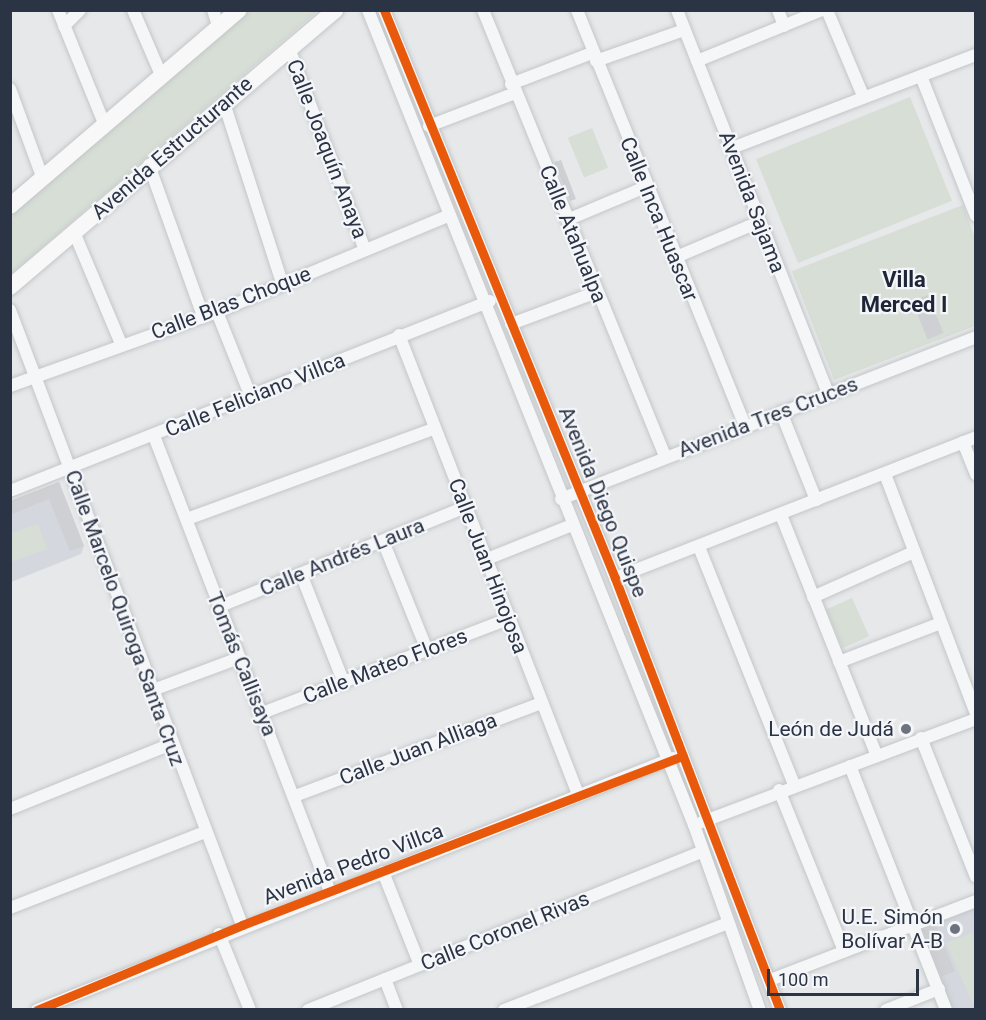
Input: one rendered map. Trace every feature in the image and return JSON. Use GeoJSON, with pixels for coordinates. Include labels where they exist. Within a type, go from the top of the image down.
{"type":"FeatureCollection","features":[{"type":"Feature","properties":{"kind":"main road"},"geometry":{"type":"LineString","coordinates":[[10,206],[239,10]]}},
{"type":"Feature","properties":{"kind":"main road","name":"Avenida Estructurante"},"geometry":{"type":"LineString","coordinates":[[10,287],[149,165],[335,10]]}},
{"type":"Feature","properties":{"kind":"street"},"geometry":{"type":"LineString","coordinates":[[58,10],[105,126]]}},
{"type":"Feature","properties":{"kind":"street"},"geometry":{"type":"LineString","coordinates":[[64,26],[80,10]]}},
{"type":"Feature","properties":{"kind":"street"},"geometry":{"type":"LineString","coordinates":[[133,10],[162,77]]}},
{"type":"Feature","properties":{"kind":"street"},"geometry":{"type":"LineString","coordinates":[[213,10],[219,28]]}},
{"type":"Feature","properties":{"kind":"street","name":"Avenida Diego Quispe"},"geometry":{"type":"LineString","coordinates":[[368,10],[561,499],[694,825],[728,923],[762,1010]]}},
{"type":"Feature","properties":{"kind":"street","name":"Avenida Diego Quispe"},"geometry":{"type":"LineString","coordinates":[[384,10],[429,126],[615,578],[779,1007]]}},
{"type":"Feature","properties":{"kind":"street","name":"Calle Atahualpa"},"geometry":{"type":"LineString","coordinates":[[483,10],[513,89],[665,457]]}},
{"type":"Feature","properties":{"kind":"street","name":"Calle Inca Huascar"},"geometry":{"type":"LineString","coordinates":[[577,10],[645,187],[745,426]]}},
{"type":"Feature","properties":{"kind":"street","name":"Avenida Sajama"},"geometry":{"type":"LineString","coordinates":[[676,10],[828,394]]}},
{"type":"Feature","properties":{"kind":"street"},"geometry":{"type":"LineString","coordinates":[[778,10],[784,26]]}},
{"type":"Feature","properties":{"kind":"street"},"geometry":{"type":"LineString","coordinates":[[697,61],[822,10]]}},
{"type":"Feature","properties":{"kind":"street"},"geometry":{"type":"LineString","coordinates":[[827,10],[864,98]]}},
{"type":"Feature","properties":{"kind":"street"},"geometry":{"type":"LineString","coordinates":[[429,126],[594,57],[684,30]]}},
{"type":"Feature","properties":{"kind":"street","name":"Calle Joaquín Anaya"},"geometry":{"type":"LineString","coordinates":[[289,48],[365,250]]}},
{"type":"Feature","properties":{"kind":"street"},"geometry":{"type":"LineString","coordinates":[[732,147],[975,56]]}},
{"type":"Feature","properties":{"kind":"street"},"geometry":{"type":"LineString","coordinates":[[921,76],[975,216]]}},
{"type":"Feature","properties":{"kind":"street"},"geometry":{"type":"LineString","coordinates":[[10,89],[43,179]]}},
{"type":"Feature","properties":{"kind":"street"},"geometry":{"type":"LineString","coordinates":[[224,103],[282,283]]}},
{"type":"Feature","properties":{"kind":"street"},"geometry":{"type":"LineString","coordinates":[[149,165],[203,316]]}},
{"type":"Feature","properties":{"kind":"street"},"geometry":{"type":"LineString","coordinates":[[567,220],[645,187]]}},
{"type":"Feature","properties":{"kind":"street","name":"Calle Blas Choque"},"geometry":{"type":"LineString","coordinates":[[10,386],[121,344],[217,312],[450,215]]}},
{"type":"Feature","properties":{"kind":"street"},"geometry":{"type":"LineString","coordinates":[[674,258],[759,222]]}},
{"type":"Feature","properties":{"kind":"street"},"geometry":{"type":"LineString","coordinates":[[74,232],[121,344]]}},
{"type":"Feature","properties":{"kind":"street"},"geometry":{"type":"LineString","coordinates":[[511,324],[597,292]]}},
{"type":"Feature","properties":{"kind":"street","name":"Calle Feliciano Villca"},"geometry":{"type":"LineString","coordinates":[[10,491],[251,398],[399,335],[499,297]]}},
{"type":"Feature","properties":{"kind":"street","name":"Calle Marcelo Quiroga Santa Cruz"},"geometry":{"type":"LineString","coordinates":[[10,310],[153,690],[171,744],[242,926]]}},
{"type":"Feature","properties":{"kind":"street"},"geometry":{"type":"LineString","coordinates":[[217,312],[251,398]]}},
{"type":"Feature","properties":{"kind":"street","name":"Calle Juan Hinojosa"},"geometry":{"type":"LineString","coordinates":[[399,335],[487,559],[507,618],[578,795]]}},
{"type":"Feature","properties":{"kind":"street","name":"Avenida Tres Cruces"},"geometry":{"type":"LineString","coordinates":[[561,499],[975,337]]}},
{"type":"Feature","properties":{"kind":"street"},"geometry":{"type":"LineString","coordinates":[[781,412],[816,500]]}},
{"type":"Feature","properties":{"kind":"street"},"geometry":{"type":"LineString","coordinates":[[188,519],[435,428]]}},
{"type":"Feature","properties":{"kind":"street","name":"Tomás Callisaya"},"geometry":{"type":"LineString","coordinates":[[154,436],[188,519],[218,607],[295,796],[330,892]]}},
{"type":"Feature","properties":{"kind":"street"},"geometry":{"type":"LineString","coordinates":[[615,578],[781,515],[975,437]]}},
{"type":"Feature","properties":{"kind":"street"},"geometry":{"type":"LineString","coordinates":[[963,442],[975,474]]}},
{"type":"Feature","properties":{"kind":"street"},"geometry":{"type":"LineString","coordinates":[[885,474],[975,714]]}},
{"type":"Feature","properties":{"kind":"street","name":"Calle Andrés Laura"},"geometry":{"type":"LineString","coordinates":[[218,607],[465,507]]}},
{"type":"Feature","properties":{"kind":"street"},"geometry":{"type":"LineString","coordinates":[[781,515],[876,756]]}},
{"type":"Feature","properties":{"kind":"street"},"geometry":{"type":"LineString","coordinates":[[487,559],[572,525]]}},
{"type":"Feature","properties":{"kind":"street"},"geometry":{"type":"LineString","coordinates":[[383,541],[427,650]]}},
{"type":"Feature","properties":{"kind":"street"},"geometry":{"type":"LineString","coordinates":[[699,546],[794,785]]}},
{"type":"Feature","properties":{"kind":"street"},"geometry":{"type":"LineString","coordinates":[[813,597],[914,552]]}},
{"type":"Feature","properties":{"kind":"street"},"geometry":{"type":"LineString","coordinates":[[301,574],[344,683]]}},
{"type":"Feature","properties":{"kind":"street","name":"Calle Mateo Flores"},"geometry":{"type":"LineString","coordinates":[[262,713],[507,618]]}},
{"type":"Feature","properties":{"kind":"street"},"geometry":{"type":"LineString","coordinates":[[839,662],[941,623]]}},
{"type":"Feature","properties":{"kind":"street"},"geometry":{"type":"LineString","coordinates":[[153,690],[239,658]]}},
{"type":"Feature","properties":{"kind":"street","name":"Calle Juan Alliaga"},"geometry":{"type":"LineString","coordinates":[[295,796],[541,703]]}},
{"type":"Feature","properties":{"kind":"street"},"geometry":{"type":"LineString","coordinates":[[694,825],[779,790],[975,719]]}},
{"type":"Feature","properties":{"kind":"street"},"geometry":{"type":"LineString","coordinates":[[921,738],[975,877]]}},
{"type":"Feature","properties":{"kind":"street"},"geometry":{"type":"LineString","coordinates":[[10,809],[171,744]]}},
{"type":"Feature","properties":{"kind":"street","name":"Avenida Pedro Villca"},"geometry":{"type":"LineString","coordinates":[[37,1010],[219,934],[383,873],[667,760],[683,756]]}},
{"type":"Feature","properties":{"kind":"street"},"geometry":{"type":"LineString","coordinates":[[850,766],[915,925],[946,1010]]}},
{"type":"Feature","properties":{"kind":"street"},"geometry":{"type":"LineString","coordinates":[[779,790],[844,951]]}},
{"type":"Feature","properties":{"kind":"street"},"geometry":{"type":"LineString","coordinates":[[10,908],[205,832]]}},
{"type":"Feature","properties":{"kind":"street","name":"Calle Coronel Rivas"},"geometry":{"type":"LineString","coordinates":[[308,1010],[702,852]]}},
{"type":"Feature","properties":{"kind":"street"},"geometry":{"type":"LineString","coordinates":[[383,873],[420,965]]}},
{"type":"Feature","properties":{"kind":"street"},"geometry":{"type":"LineString","coordinates":[[770,980],[975,901]]}},
{"type":"Feature","properties":{"kind":"street"},"geometry":{"type":"LineString","coordinates":[[504,1010],[728,923]]}},
{"type":"Feature","properties":{"kind":"street"},"geometry":{"type":"LineString","coordinates":[[219,934],[250,1010]]}},
{"type":"Feature","properties":{"kind":"street"},"geometry":{"type":"LineString","coordinates":[[385,979],[398,1010]]}},
{"type":"Feature","properties":{"kind":"street"},"geometry":{"type":"LineString","coordinates":[[886,1010],[939,989]]}},
{"type":"Feature","properties":{"kind":"street"},"geometry":{"type":"LineString","coordinates":[[762,1010],[779,1007]]}},
{"type":"Feature","properties":{"kind":"shaded area"},"geometry":{"type":"Polygon","coordinates":[[[248,11],[318,11],[11,274],[10,215],[248,11]]]}},
{"type":"Feature","properties":{"kind":"shaded area"},"geometry":{"type":"Polygon","coordinates":[[[910,97],[952,201],[798,263],[756,159],[910,97]]]}},
{"type":"Feature","properties":{"kind":"shaded area"},"geometry":{"type":"Polygon","coordinates":[[[592,128],[608,168],[584,178],[568,138],[592,128]]]}},
{"type":"Feature","properties":{"kind":"shaded area"},"geometry":{"type":"Polygon","coordinates":[[[963,205],[975,238],[975,326],[834,380],[792,271],[963,205]]]}},
{"type":"Feature","properties":{"kind":"shaded area"},"geometry":{"type":"Polygon","coordinates":[[[59,482],[84,546],[81,554],[11,582],[11,501],[59,482]]]}},
{"type":"Feature","properties":{"kind":"shaded area"},"geometry":{"type":"Polygon","coordinates":[[[38,524],[47,549],[11,562],[11,533],[38,524]]]}},
{"type":"Feature","properties":{"kind":"shaded area"},"geometry":{"type":"Polygon","coordinates":[[[852,598],[869,636],[843,648],[826,610],[852,598]]]}},
{"type":"Feature","properties":{"kind":"shaded area"},"geometry":{"type":"Polygon","coordinates":[[[975,906],[975,1009],[952,1009],[920,927],[975,906]]]}},
{"type":"Feature","properties":{"kind":"shaded area"},"geometry":{"type":"Polygon","coordinates":[[[972,933],[975,942],[975,1009],[946,943],[972,933]]]}},
{"type":"Feature","properties":{"kind":"building"},"geometry":{"type":"Polygon","coordinates":[[[561,160],[576,199],[570,201],[554,162],[561,160]]]}},
{"type":"Feature","properties":{"kind":"building"},"geometry":{"type":"Polygon","coordinates":[[[928,295],[943,333],[928,339],[912,301],[928,295]]]}},
{"type":"Feature","properties":{"kind":"building"},"geometry":{"type":"Polygon","coordinates":[[[59,482],[84,546],[70,551],[49,499],[10,515],[10,501],[59,482]]]}},
{"type":"Feature","properties":{"kind":"building"},"geometry":{"type":"Polygon","coordinates":[[[936,925],[955,971],[942,977],[923,930],[936,925]]]}},
{"type":"Feature","properties":{"kind":"cycle path"},"geometry":{"type":"LineString","coordinates":[[384,10],[615,578],[780,1010]]}},
{"type":"Feature","properties":{"kind":"cycle path"},"geometry":{"type":"LineString","coordinates":[[37,1010],[242,925],[683,756]]}},
{"type":"Feature","properties":{"kind":"place","name":"León de Judá"},"geometry":{"type":"Point","coordinates":[906,729]}},
{"type":"Feature","properties":{"kind":"place","name":"U.E. Simón Bolívar A-B"},"geometry":{"type":"Point","coordinates":[955,929]}},
{"type":"Feature","properties":{"kind":"district","name":"Villa Merced I"},"geometry":{"type":"Point","coordinates":[904,292]}}]}
